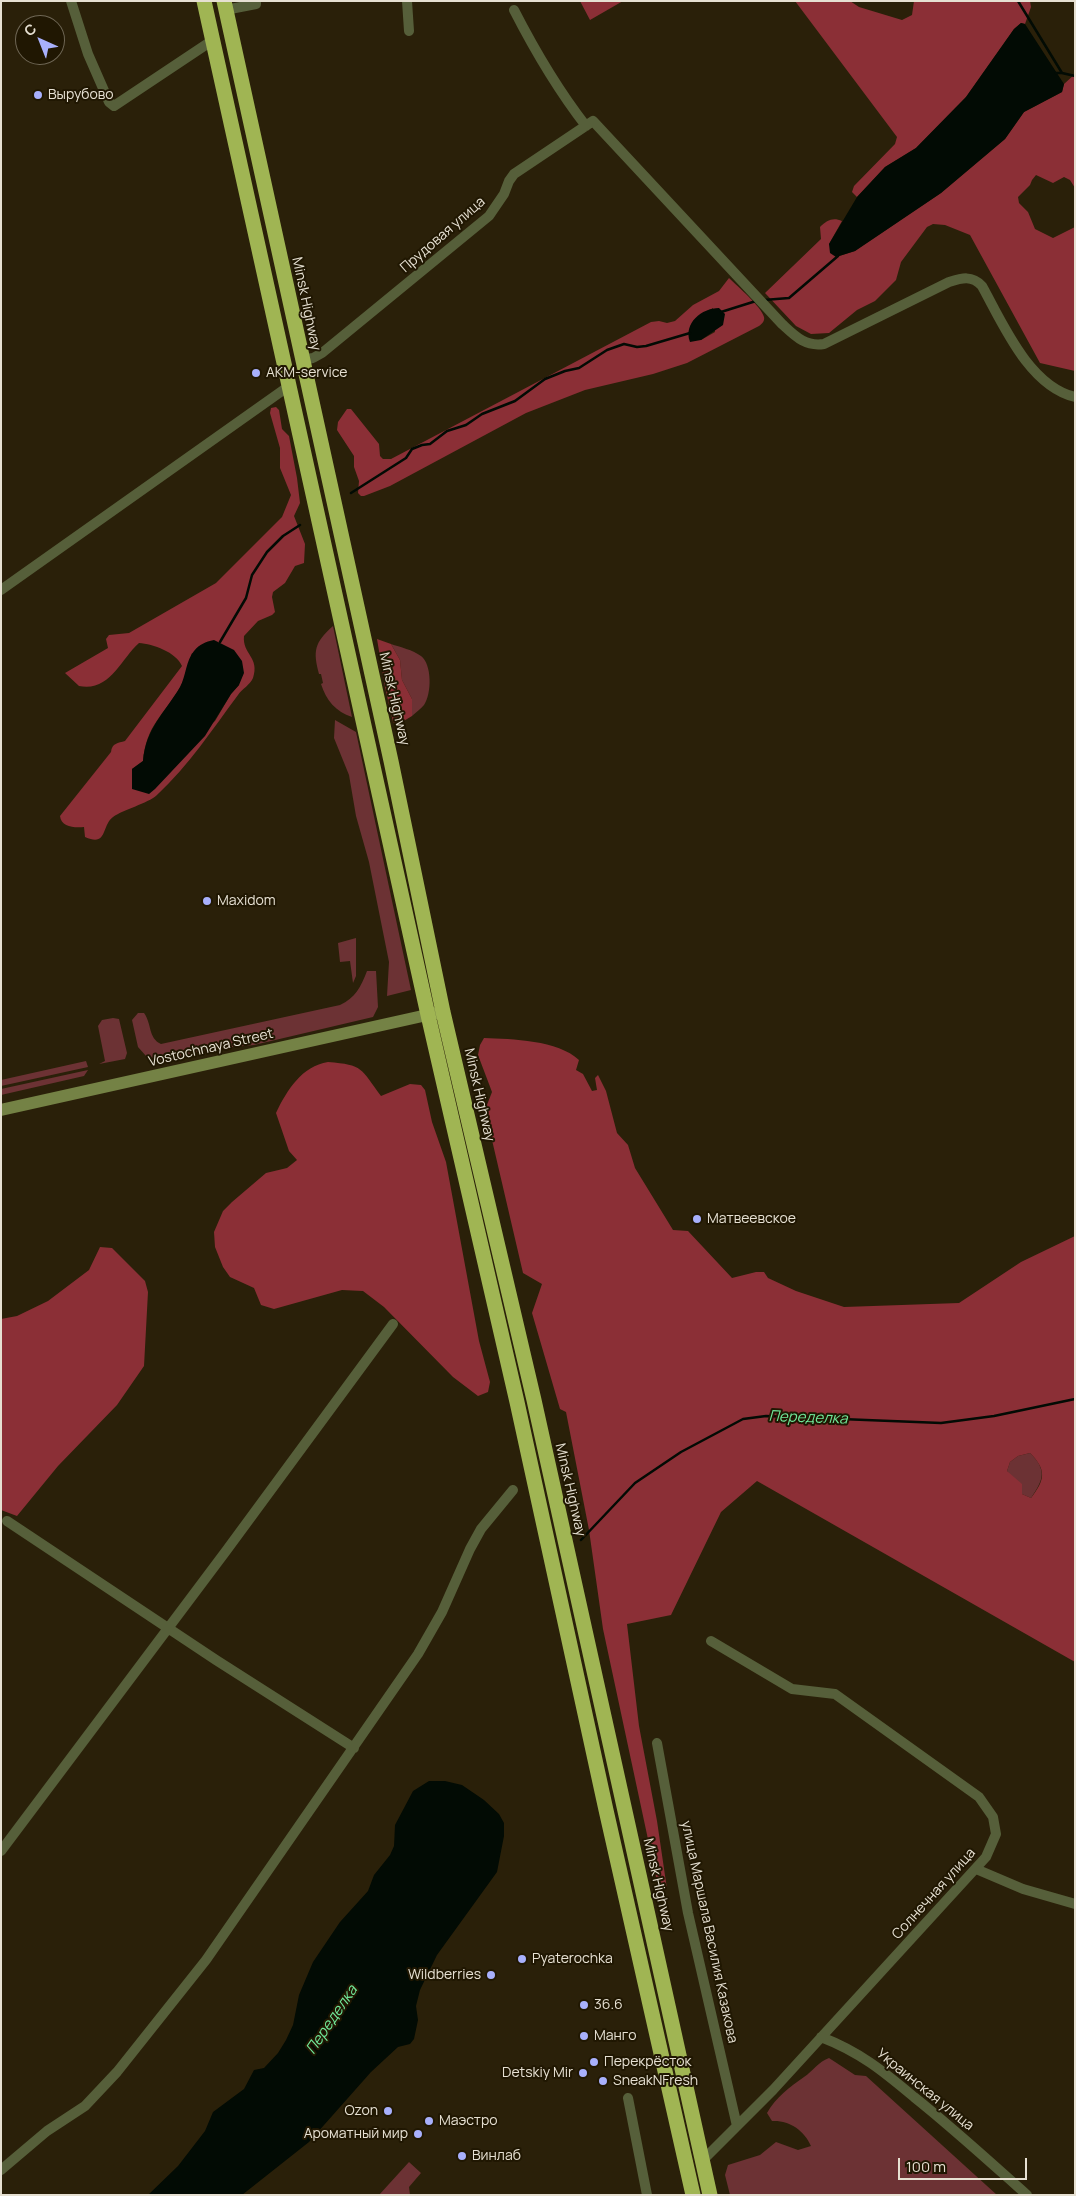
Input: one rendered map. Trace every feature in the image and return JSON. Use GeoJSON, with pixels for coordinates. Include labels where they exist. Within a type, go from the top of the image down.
{"type":"FeatureCollection","features":[{"type":"Feature","properties":{"kind":"highway"},"geometry":{"type":"LineString","coordinates":[[204,1],[428,1015],[693,2195]]}},
{"type":"Feature","properties":{"kind":"highway","name":"Minsk Highway"},"geometry":{"type":"LineString","coordinates":[[224,6],[391,761],[444,1012],[534,1400],[710,2195]]}},
{"type":"Feature","properties":{"kind":"street"},"geometry":{"type":"LineString","coordinates":[[70,1],[88,54],[109,102],[114,106],[213,40]]}},
{"type":"Feature","properties":{"kind":"street"},"geometry":{"type":"LineString","coordinates":[[407,1],[409,31]]}},
{"type":"Feature","properties":{"kind":"street"},"geometry":{"type":"LineString","coordinates":[[224,6],[256,3]]}},
{"type":"Feature","properties":{"kind":"street"},"geometry":{"type":"LineString","coordinates":[[514,10],[566,100],[799,340],[813,346],[824,344],[949,282],[970,278],[976,280],[982,286],[1018,349],[1037,375],[1050,387],[1075,397]]}},
{"type":"Feature","properties":{"kind":"street","name":"Прудовая улица"},"geometry":{"type":"LineString","coordinates":[[301,360],[313,358],[322,353],[489,216],[504,194],[509,181],[521,168],[590,123]]}},
{"type":"Feature","properties":{"kind":"street"},"geometry":{"type":"LineString","coordinates":[[1,590],[288,386]]}},
{"type":"Feature","properties":{"kind":"street","name":"Vostochnaya Street"},"geometry":{"type":"LineString","coordinates":[[1,1110],[444,1012]]}},
{"type":"Feature","properties":{"kind":"street"},"geometry":{"type":"LineString","coordinates":[[461,1158],[462,1152],[467,1149],[473,1150],[476,1155]]}},
{"type":"Feature","properties":{"kind":"street"},"geometry":{"type":"LineString","coordinates":[[1,1850],[169,1628],[393,1324]]}},
{"type":"Feature","properties":{"kind":"street"},"geometry":{"type":"LineString","coordinates":[[1,2170],[47,2131],[85,2106],[117,2072],[206,1960],[354,1748],[430,1634],[481,1529],[513,1490]]}},
{"type":"Feature","properties":{"kind":"street"},"geometry":{"type":"LineString","coordinates":[[7,1521],[216,1660],[354,1748]]}},
{"type":"Feature","properties":{"kind":"street","name":"Солнечная улица"},"geometry":{"type":"LineString","coordinates":[[702,2161],[821,2037],[976,1869],[986,1857],[996,1834],[993,1817],[979,1797],[835,1694],[792,1689],[711,1641]]}},
{"type":"Feature","properties":{"kind":"street","name":"улица Маршала Василия Казакова"},"geometry":{"type":"LineString","coordinates":[[657,1743],[688,1913],[737,2126]]}},
{"type":"Feature","properties":{"kind":"street"},"geometry":{"type":"LineString","coordinates":[[976,1869],[1022,1889],[1075,1904]]}},
{"type":"Feature","properties":{"kind":"street","name":"Украинская улица"},"geometry":{"type":"LineString","coordinates":[[821,2037],[848,2048],[873,2063],[938,2116],[1027,2195]]}},
{"type":"Feature","properties":{"kind":"street"},"geometry":{"type":"LineString","coordinates":[[628,2098],[647,2195]]}},
{"type":"Feature","properties":{"kind":"shaded area"},"geometry":{"type":"Polygon","coordinates":[[[580,1],[623,1],[590,20],[580,1]]]}},
{"type":"Feature","properties":{"kind":"shaded area"},"geometry":{"type":"Polygon","coordinates":[[[795,1],[850,1],[859,7],[902,20],[912,15],[914,1],[1030,1],[1031,7],[1025,24],[1021,23],[1014,29],[966,97],[916,148],[885,167],[857,197],[852,192],[854,186],[895,144],[897,137],[795,1]]]}},
{"type":"Feature","properties":{"kind":"shaded area"},"geometry":{"type":"Polygon","coordinates":[[[1075,74],[1075,188],[1070,180],[1064,177],[1053,183],[1036,175],[1030,185],[1018,197],[1019,203],[1028,212],[1035,229],[1053,238],[1075,227],[1075,371],[1040,363],[970,235],[945,225],[933,224],[927,227],[901,262],[896,280],[875,301],[857,310],[829,333],[811,334],[796,326],[765,293],[821,239],[820,227],[825,223],[833,219],[842,221],[829,244],[836,257],[855,251],[941,193],[1005,139],[1024,112],[1062,92],[1064,84],[1075,74]]]}},
{"type":"Feature","properties":{"kind":"shaded area"},"geometry":{"type":"Polygon","coordinates":[[[729,278],[759,308],[764,317],[763,322],[759,326],[687,363],[653,374],[585,390],[526,413],[390,486],[364,496],[358,493],[359,481],[354,467],[354,456],[337,430],[338,422],[347,409],[351,409],[379,444],[380,456],[383,459],[391,459],[651,322],[667,323],[675,321],[693,305],[719,291],[729,278]],[[713,308],[700,315],[701,340],[715,332],[713,308]]]}},
{"type":"Feature","properties":{"kind":"shaded area"},"geometry":{"type":"Polygon","coordinates":[[[276,407],[279,410],[282,429],[289,436],[300,503],[294,516],[305,544],[304,563],[295,566],[285,583],[273,592],[275,612],[258,621],[244,636],[244,642],[253,660],[255,671],[253,678],[190,759],[157,795],[113,817],[101,837],[92,839],[85,837],[84,827],[65,825],[60,816],[111,752],[114,745],[125,741],[182,666],[175,657],[164,650],[139,643],[114,673],[107,680],[99,684],[90,687],[79,686],[65,673],[108,648],[106,639],[109,635],[129,633],[216,583],[282,517],[291,495],[280,468],[280,448],[270,413],[271,408],[276,407]],[[192,653],[181,686],[152,729],[143,761],[132,769],[132,789],[215,721],[231,694],[239,685],[192,653]]]}},
{"type":"Feature","properties":{"kind":"shaded area"},"geometry":{"type":"Polygon","coordinates":[[[333,626],[352,717],[336,709],[329,700],[321,684],[323,683],[321,674],[319,674],[317,666],[316,653],[319,643],[333,626]]]}},
{"type":"Feature","properties":{"kind":"shaded area"},"geometry":{"type":"Polygon","coordinates":[[[377,639],[391,644],[400,660],[402,680],[412,699],[412,716],[397,725],[393,722],[377,639]]]}},
{"type":"Feature","properties":{"kind":"shaded area"},"geometry":{"type":"Polygon","coordinates":[[[391,644],[418,654],[425,660],[427,665],[430,679],[427,700],[412,716],[412,699],[402,680],[400,660],[391,644]]]}},
{"type":"Feature","properties":{"kind":"shaded area"},"geometry":{"type":"Polygon","coordinates":[[[335,720],[356,732],[411,990],[387,996],[389,962],[369,862],[356,816],[349,775],[334,738],[335,720]]]}},
{"type":"Feature","properties":{"kind":"shaded area"},"geometry":{"type":"Polygon","coordinates":[[[356,938],[356,976],[353,983],[350,961],[340,962],[338,943],[356,938]]]}},
{"type":"Feature","properties":{"kind":"shaded area"},"geometry":{"type":"Polygon","coordinates":[[[367,971],[376,971],[378,1007],[373,1017],[254,1045],[212,1049],[155,1061],[146,1056],[138,1047],[132,1020],[138,1013],[144,1013],[154,1038],[161,1044],[340,1005],[350,999],[357,991],[367,971]]]}},
{"type":"Feature","properties":{"kind":"shaded area"},"geometry":{"type":"Polygon","coordinates":[[[119,1019],[127,1053],[125,1059],[99,1064],[105,1061],[98,1026],[102,1020],[119,1019]]]}},
{"type":"Feature","properties":{"kind":"shaded area"},"geometry":{"type":"Polygon","coordinates":[[[484,1038],[521,1040],[559,1048],[579,1060],[576,1070],[583,1074],[592,1091],[597,1090],[595,1078],[598,1075],[606,1091],[617,1133],[628,1145],[635,1168],[673,1230],[688,1231],[732,1278],[764,1272],[768,1278],[796,1291],[844,1307],[959,1303],[1021,1262],[1075,1236],[1075,1662],[757,1481],[721,1512],[671,1615],[627,1624],[639,1726],[657,1821],[667,1889],[658,1886],[603,1629],[589,1530],[566,1412],[560,1409],[532,1313],[542,1284],[523,1273],[485,1110],[492,1092],[478,1055],[484,1038]],[[1030,1453],[1018,1456],[1010,1462],[1007,1471],[1022,1484],[1022,1494],[1031,1498],[1039,1486],[1042,1475],[1035,1459],[1030,1453]]]}},
{"type":"Feature","properties":{"kind":"shaded area"},"geometry":{"type":"Polygon","coordinates":[[[86,1061],[88,1067],[1,1086],[1,1080],[86,1061]]]}},
{"type":"Feature","properties":{"kind":"shaded area"},"geometry":{"type":"Polygon","coordinates":[[[328,1062],[349,1065],[360,1070],[381,1096],[410,1084],[421,1085],[425,1090],[432,1122],[446,1162],[479,1341],[490,1382],[488,1392],[478,1396],[453,1377],[384,1307],[363,1291],[342,1290],[274,1309],[261,1305],[254,1288],[230,1277],[223,1267],[215,1247],[214,1232],[223,1211],[266,1173],[287,1168],[297,1160],[289,1151],[276,1113],[296,1080],[310,1068],[328,1062]]]}},
{"type":"Feature","properties":{"kind":"shaded area"},"geometry":{"type":"Polygon","coordinates":[[[88,1070],[84,1076],[1,1095],[1,1089],[88,1070]]]}},
{"type":"Feature","properties":{"kind":"shaded area"},"geometry":{"type":"Polygon","coordinates":[[[100,1247],[112,1248],[145,1281],[148,1292],[144,1366],[117,1405],[58,1466],[17,1516],[1,1510],[1,1319],[17,1316],[48,1301],[89,1270],[100,1247]]]}},
{"type":"Feature","properties":{"kind":"shaded area"},"geometry":{"type":"Polygon","coordinates":[[[1030,1453],[1039,1465],[1042,1475],[1039,1485],[1031,1498],[1022,1494],[1007,1471],[1010,1462],[1018,1456],[1030,1453]]]}},
{"type":"Feature","properties":{"kind":"shaded area"},"geometry":{"type":"Polygon","coordinates":[[[829,2058],[855,2075],[866,2076],[997,2195],[730,2195],[725,2175],[728,2165],[760,2155],[776,2142],[798,2150],[811,2146],[804,2135],[795,2127],[784,2122],[772,2121],[767,2113],[784,2093],[829,2058]]]}},
{"type":"Feature","properties":{"kind":"shaded area"},"geometry":{"type":"Polygon","coordinates":[[[409,2162],[421,2173],[409,2187],[410,2195],[379,2195],[409,2162]]]}},
{"type":"Feature","properties":{"kind":"water"},"geometry":{"type":"Polygon","coordinates":[[[1021,23],[1025,24],[1064,84],[1062,92],[1024,112],[1005,139],[941,193],[855,251],[836,257],[830,253],[829,244],[857,197],[885,167],[916,148],[966,97],[1014,29],[1021,23]]]}},
{"type":"Feature","properties":{"kind":"water"},"geometry":{"type":"Polygon","coordinates":[[[719,308],[725,314],[723,325],[701,340],[690,342],[689,329],[696,318],[706,311],[719,308]]]}},
{"type":"Feature","properties":{"kind":"water"},"geometry":{"type":"Polygon","coordinates":[[[214,640],[234,650],[242,661],[244,673],[239,685],[231,694],[205,736],[155,789],[149,794],[132,789],[132,769],[143,761],[152,730],[180,687],[191,655],[201,645],[214,640]]]}},
{"type":"Feature","properties":{"kind":"water"},"geometry":{"type":"Polygon","coordinates":[[[429,1781],[445,1781],[462,1785],[484,1800],[499,1814],[504,1823],[504,1836],[497,1872],[437,1955],[420,1990],[416,2006],[418,2020],[414,2039],[410,2044],[398,2047],[371,2072],[309,2142],[242,2195],[148,2195],[178,2166],[205,2131],[213,2112],[244,2089],[254,2070],[264,2068],[278,2053],[293,2025],[299,1995],[313,1962],[340,1922],[368,1891],[374,1875],[390,1855],[394,1846],[395,1825],[413,1791],[429,1781]]]}},
{"type":"Feature","properties":{"kind":"waterway"},"geometry":{"type":"LineString","coordinates":[[1018,1],[1062,73],[1075,76]]}},
{"type":"Feature","properties":{"kind":"waterway"},"geometry":{"type":"LineString","coordinates":[[1056,73],[1062,73]]}},
{"type":"Feature","properties":{"kind":"waterway"},"geometry":{"type":"LineString","coordinates":[[764,300],[789,298],[838,256]]}},
{"type":"Feature","properties":{"kind":"waterway"},"geometry":{"type":"LineString","coordinates":[[721,312],[756,301]]}},
{"type":"Feature","properties":{"kind":"waterway"},"geometry":{"type":"LineString","coordinates":[[351,493],[406,458],[412,449],[430,444],[447,431],[466,425],[482,414],[515,401],[545,379],[579,368],[607,350],[624,344],[637,347],[646,346],[690,333]]}},
{"type":"Feature","properties":{"kind":"waterway"},"geometry":{"type":"LineString","coordinates":[[220,642],[246,598],[252,575],[267,552],[283,536],[300,525]]}},
{"type":"Feature","properties":{"kind":"waterway","name":"Переделка"},"geometry":{"type":"LineString","coordinates":[[581,1540],[635,1483],[681,1452],[743,1419],[766,1416],[941,1423],[994,1416],[1075,1399]]}},
{"type":"Feature","properties":{"kind":"place","name":"Вырубово"},"geometry":{"type":"Point","coordinates":[38,95]}},
{"type":"Feature","properties":{"kind":"place","name":"AKM-service"},"geometry":{"type":"Point","coordinates":[256,373]}},
{"type":"Feature","properties":{"kind":"place","name":"Maxidom"},"geometry":{"type":"Point","coordinates":[207,901]}},
{"type":"Feature","properties":{"kind":"place","name":"Матвеевское"},"geometry":{"type":"Point","coordinates":[697,1219]}},
{"type":"Feature","properties":{"kind":"place","name":"Pyaterochka"},"geometry":{"type":"Point","coordinates":[522,1959]}},
{"type":"Feature","properties":{"kind":"place","name":"Wildberries"},"geometry":{"type":"Point","coordinates":[491,1975]}},
{"type":"Feature","properties":{"kind":"place","name":"36.6"},"geometry":{"type":"Point","coordinates":[584,2005]}},
{"type":"Feature","properties":{"kind":"place","name":"Манго"},"geometry":{"type":"Point","coordinates":[584,2036]}},
{"type":"Feature","properties":{"kind":"place","name":"Перекрёсток"},"geometry":{"type":"Point","coordinates":[594,2062]}},
{"type":"Feature","properties":{"kind":"place","name":"Detskiy Mir"},"geometry":{"type":"Point","coordinates":[583,2073]}},
{"type":"Feature","properties":{"kind":"place","name":"SneakNFresh"},"geometry":{"type":"Point","coordinates":[603,2081]}},
{"type":"Feature","properties":{"kind":"place","name":"Ozon"},"geometry":{"type":"Point","coordinates":[388,2111]}},
{"type":"Feature","properties":{"kind":"place","name":"Маэстро"},"geometry":{"type":"Point","coordinates":[429,2121]}},
{"type":"Feature","properties":{"kind":"place","name":"Ароматный мир"},"geometry":{"type":"Point","coordinates":[418,2134]}},
{"type":"Feature","properties":{"kind":"place","name":"Винлаб"},"geometry":{"type":"Point","coordinates":[462,2156]}}]}
